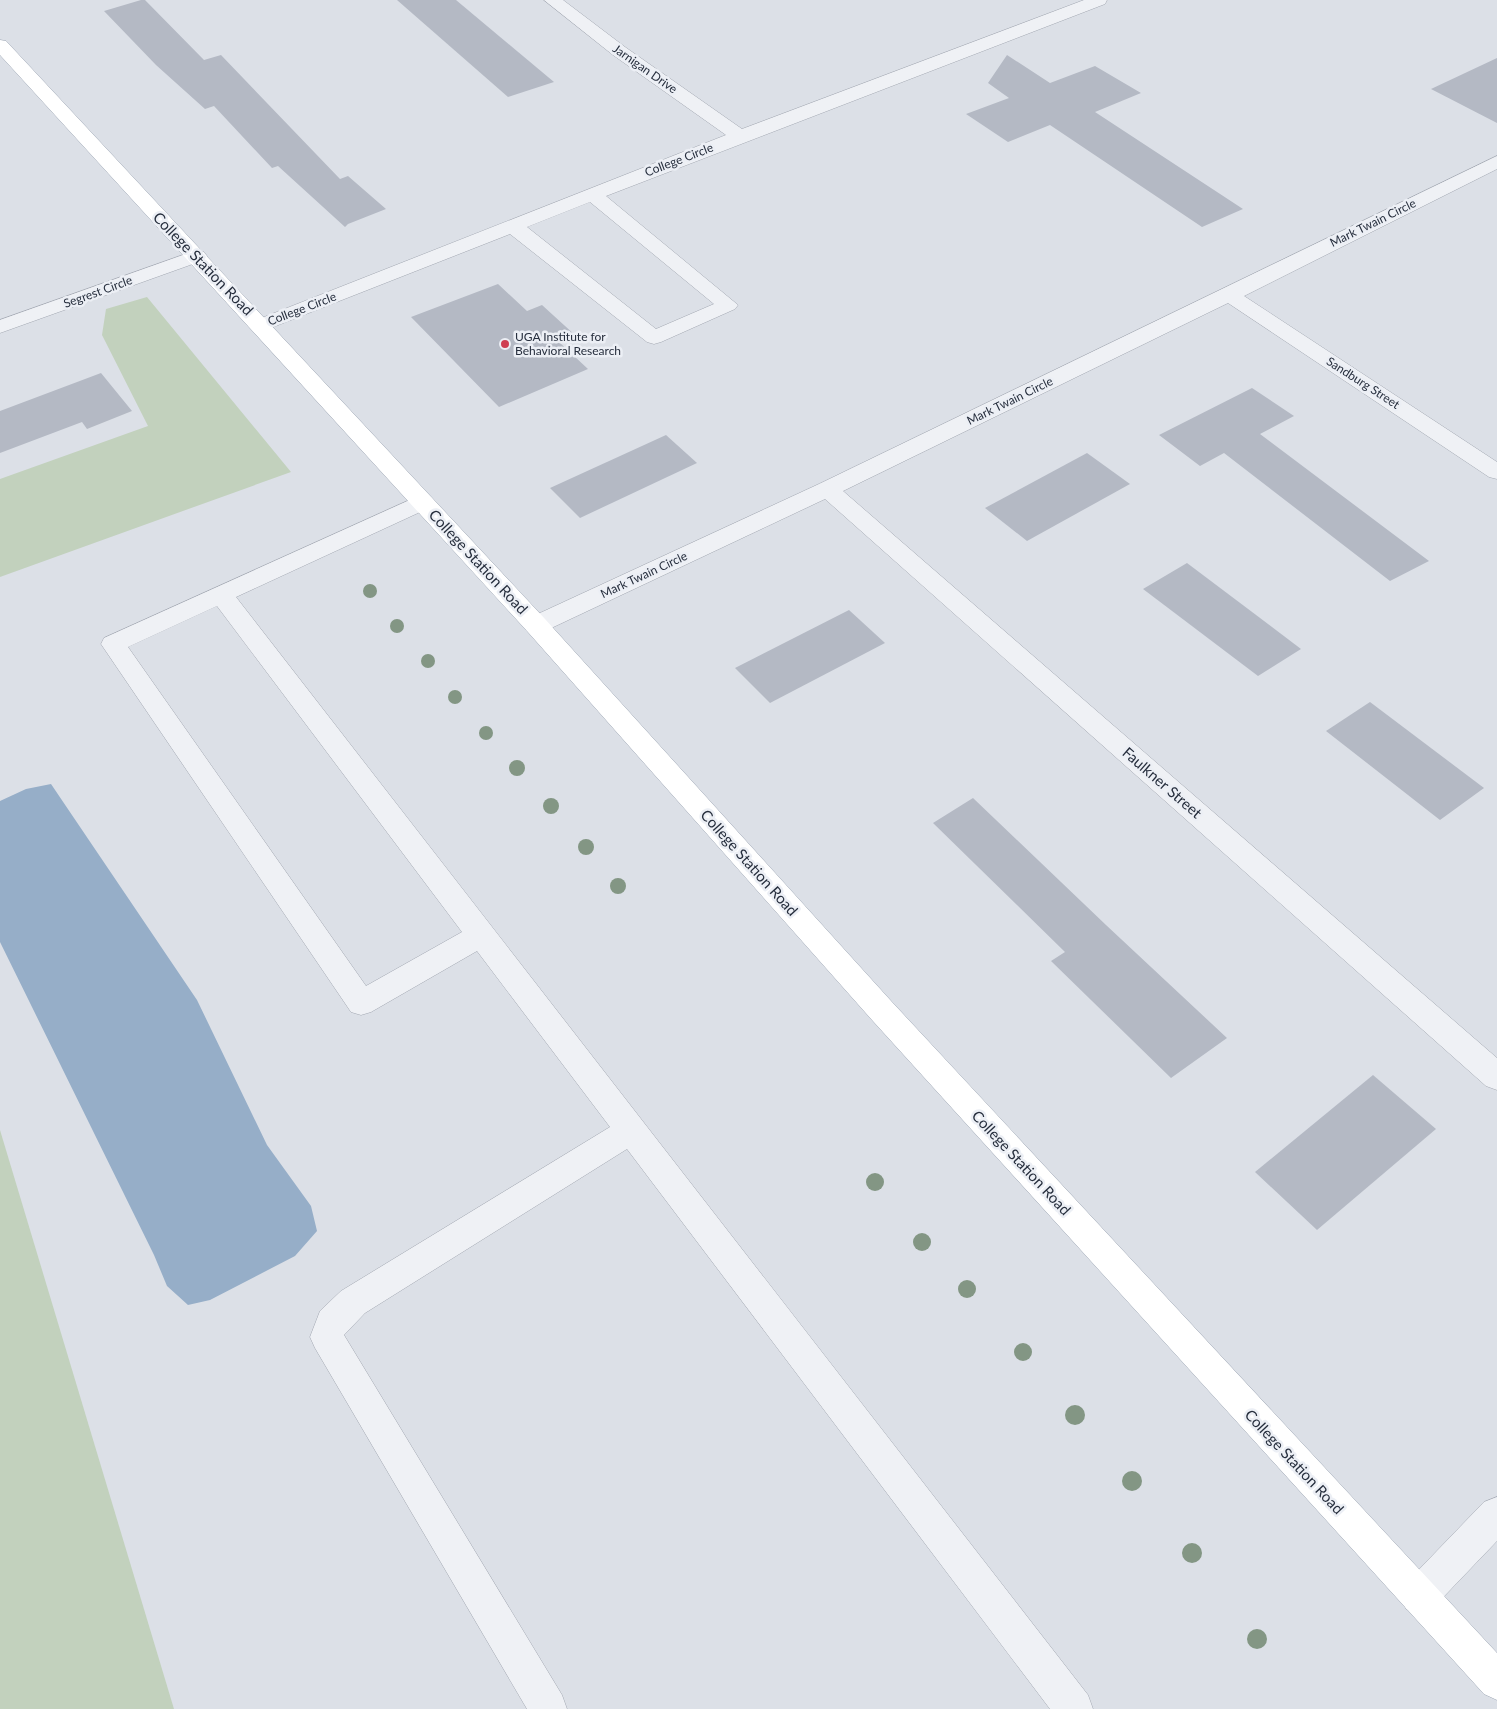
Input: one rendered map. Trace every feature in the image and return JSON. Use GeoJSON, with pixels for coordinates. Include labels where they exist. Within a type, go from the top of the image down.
{"type":"FeatureCollection","features":[{"type":"Feature","properties":{"kind":"main road","name":"College Station Road"},"geometry":{"type":"LineString","coordinates":[[0,45],[148,206],[261,325],[536,625],[882,1011],[1497,1682]]}},
{"type":"Feature","properties":{"kind":"street","name":"Jarnigan Drive"},"geometry":{"type":"LineString","coordinates":[[552,0],[619,51],[740,136]]}},
{"type":"Feature","properties":{"kind":"street","name":"College Circle"},"geometry":{"type":"LineString","coordinates":[[261,325],[740,136],[1099,0]]}},
{"type":"Feature","properties":{"kind":"street","name":"Mark Twain Circle"},"geometry":{"type":"LineString","coordinates":[[536,625],[827,489],[1491,171]]}},
{"type":"Feature","properties":{"kind":"street"},"geometry":{"type":"LineString","coordinates":[[513,226],[654,338],[728,306],[592,194]]}},
{"type":"Feature","properties":{"kind":"street","name":"Segrest Circle"},"geometry":{"type":"LineString","coordinates":[[0,327],[197,256]]}},
{"type":"Feature","properties":{"kind":"street","name":"Sandburg Street"},"geometry":{"type":"LineString","coordinates":[[1229,295],[1497,472]]}},
{"type":"Feature","properties":{"kind":"street","name":"Faulkner Street"},"geometry":{"type":"LineString","coordinates":[[827,489],[1497,1077]]}},
{"type":"Feature","properties":{"kind":"street"},"geometry":{"type":"LineString","coordinates":[[423,502],[113,644],[361,1003],[481,936]]}},
{"type":"Feature","properties":{"kind":"street"},"geometry":{"type":"LineString","coordinates":[[220,595],[1074,1709]]}},
{"type":"Feature","properties":{"kind":"street"},"geometry":{"type":"LineString","coordinates":[[548,1709],[327,1338],[332,1322],[353,1302],[630,1131]]}},
{"type":"Feature","properties":{"kind":"street"},"geometry":{"type":"LineString","coordinates":[[1419,1596],[1497,1515]]}},
{"type":"Feature","properties":{"kind":"green space"},"geometry":{"type":"Polygon","coordinates":[[[147,297],[291,472],[0,577],[0,479],[148,426],[102,335],[106,309],[147,297]]]}},
{"type":"Feature","properties":{"kind":"green space"},"geometry":{"type":"Polygon","coordinates":[[[0,1130],[174,1709],[0,1709],[0,1130]]]}},
{"type":"Feature","properties":{"kind":"water"},"geometry":{"type":"Polygon","coordinates":[[[51,784],[197,1000],[267,1145],[311,1206],[317,1231],[295,1256],[210,1300],[188,1305],[167,1286],[154,1255],[0,942],[0,801],[26,789],[51,784]]]}},
{"type":"Feature","properties":{"kind":"building"},"geometry":{"type":"Polygon","coordinates":[[[145,0],[204,60],[221,55],[340,179],[348,176],[386,209],[348,224],[345,227],[278,166],[272,168],[214,106],[205,109],[156,65],[104,11],[145,0]]]}},
{"type":"Feature","properties":{"kind":"building"},"geometry":{"type":"Polygon","coordinates":[[[397,0],[456,0],[554,82],[508,97],[397,0]]]}},
{"type":"Feature","properties":{"kind":"building"},"geometry":{"type":"Polygon","coordinates":[[[1007,55],[1050,83],[1095,66],[1141,93],[1095,112],[1243,209],[1202,227],[1050,125],[1008,142],[966,114],[1009,98],[988,83],[1007,55]]]}},
{"type":"Feature","properties":{"kind":"building"},"geometry":{"type":"Polygon","coordinates":[[[1497,58],[1497,123],[1431,89],[1497,58]]]}},
{"type":"Feature","properties":{"kind":"building","name":"UGA Institute for Behavioral Research"},"geometry":{"type":"Polygon","coordinates":[[[498,284],[527,311],[542,305],[576,336],[559,342],[588,369],[499,407],[411,317],[498,284]]]}},
{"type":"Feature","properties":{"kind":"building"},"geometry":{"type":"Polygon","coordinates":[[[101,373],[132,411],[87,429],[82,422],[0,453],[0,411],[101,373]]]}},
{"type":"Feature","properties":{"kind":"building"},"geometry":{"type":"Polygon","coordinates":[[[1252,388],[1294,416],[1260,434],[1429,561],[1390,581],[1224,453],[1200,466],[1159,435],[1252,388]]]}},
{"type":"Feature","properties":{"kind":"building"},"geometry":{"type":"Polygon","coordinates":[[[666,435],[697,463],[580,518],[550,488],[666,435]]]}},
{"type":"Feature","properties":{"kind":"building"},"geometry":{"type":"Polygon","coordinates":[[[1087,453],[1130,484],[1027,541],[985,508],[1087,453]]]}},
{"type":"Feature","properties":{"kind":"building"},"geometry":{"type":"Polygon","coordinates":[[[1187,563],[1301,649],[1258,676],[1143,589],[1187,563]]]}},
{"type":"Feature","properties":{"kind":"building"},"geometry":{"type":"Polygon","coordinates":[[[849,610],[885,643],[770,703],[735,668],[849,610]]]}},
{"type":"Feature","properties":{"kind":"building"},"geometry":{"type":"Polygon","coordinates":[[[1370,702],[1484,788],[1440,820],[1326,731],[1370,702]]]}},
{"type":"Feature","properties":{"kind":"building"},"geometry":{"type":"Polygon","coordinates":[[[973,798],[1227,1038],[1171,1078],[1051,961],[1065,952],[933,823],[973,798]]]}},
{"type":"Feature","properties":{"kind":"building"},"geometry":{"type":"Polygon","coordinates":[[[1373,1075],[1436,1129],[1317,1230],[1255,1172],[1373,1075]]]}},
{"type":"Feature","properties":{"kind":"place","name":"UGA Institute for Behavioral Research"},"geometry":{"type":"Point","coordinates":[505,344]}}]}
